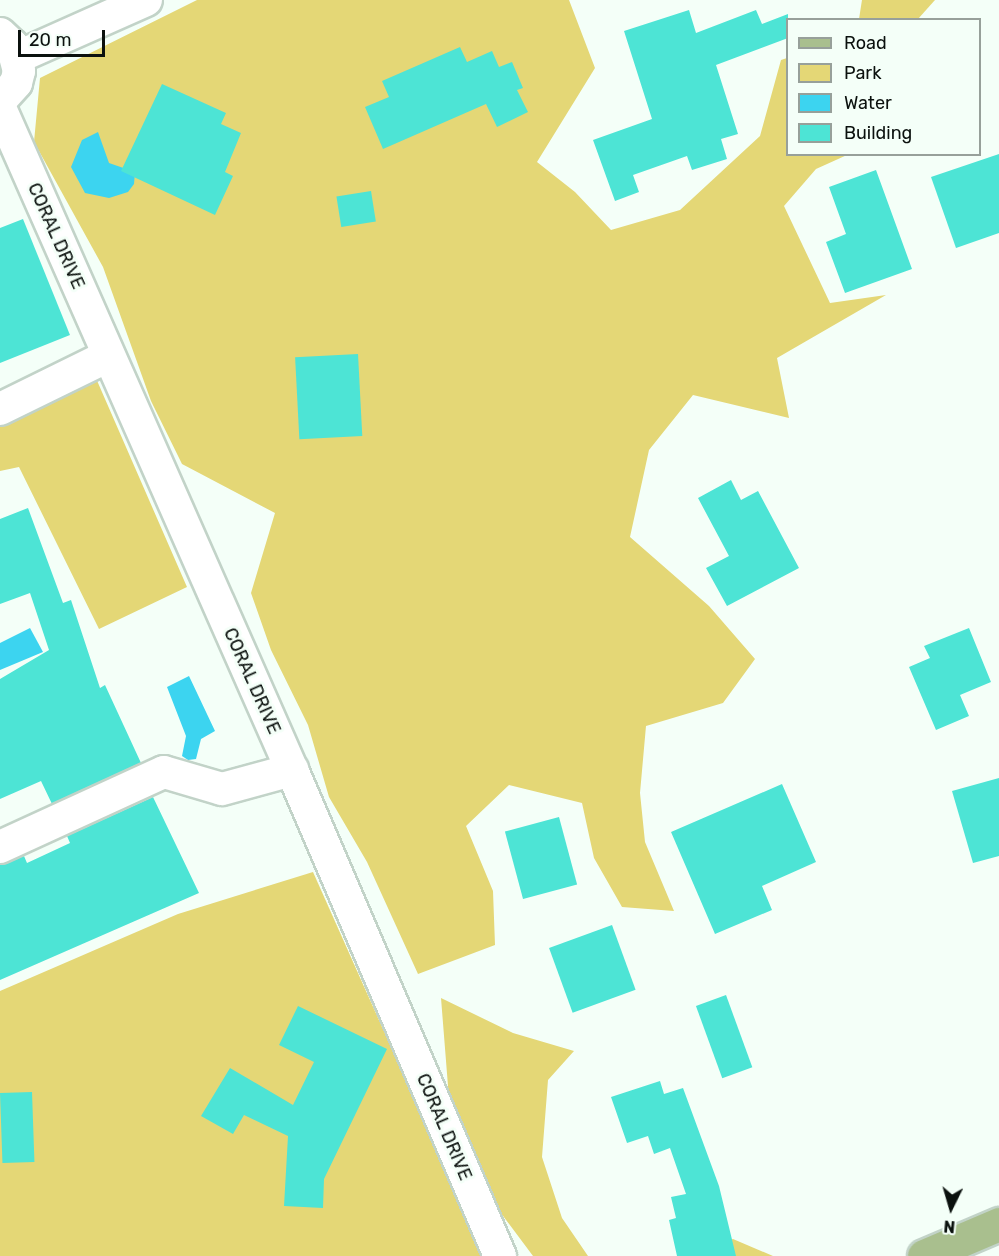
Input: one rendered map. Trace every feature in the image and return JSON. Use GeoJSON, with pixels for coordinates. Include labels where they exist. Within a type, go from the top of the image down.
{"type":"FeatureCollection","features":[{"type":"Feature","properties":{"kind":"main road"},"geometry":{"type":"LineString","coordinates":[[924,1256],[999,1224]]}},
{"type":"Feature","properties":{"kind":"street"},"geometry":{"type":"LineString","coordinates":[[0,101],[16,83],[9,46],[146,0]]}},
{"type":"Feature","properties":{"kind":"street","name":"CORAL DRIVE"},"geometry":{"type":"LineString","coordinates":[[0,108],[292,770],[500,1256]]}},
{"type":"Feature","properties":{"kind":"street"},"geometry":{"type":"LineString","coordinates":[[0,409],[108,356]]}},
{"type":"Feature","properties":{"kind":"street"},"geometry":{"type":"LineString","coordinates":[[0,847],[164,772],[222,789],[292,770]]}},
{"type":"Feature","properties":{"kind":"green space"},"geometry":{"type":"Polygon","coordinates":[[[197,0],[569,0],[595,68],[537,162],[575,192],[611,230],[680,210],[760,136],[781,60],[786,58],[786,156],[845,156],[816,169],[784,206],[830,303],[886,295],[777,358],[789,418],[693,395],[649,450],[630,537],[709,606],[755,659],[723,703],[646,726],[640,793],[645,842],[674,911],[622,907],[594,858],[582,803],[509,785],[466,826],[493,891],[495,945],[418,974],[367,862],[329,797],[308,725],[271,650],[251,593],[275,513],[182,464],[151,401],[103,267],[34,142],[40,78],[197,0]]]}},
{"type":"Feature","properties":{"kind":"green space"},"geometry":{"type":"Polygon","coordinates":[[[862,0],[935,0],[919,18],[859,18],[862,0]]]}},
{"type":"Feature","properties":{"kind":"green space"},"geometry":{"type":"Polygon","coordinates":[[[95,376],[187,587],[99,629],[19,467],[0,471],[0,418],[95,376]]]}},
{"type":"Feature","properties":{"kind":"green space"},"geometry":{"type":"Polygon","coordinates":[[[313,872],[484,1256],[0,1256],[0,991],[178,914],[313,872]]]}},
{"type":"Feature","properties":{"kind":"green space"},"geometry":{"type":"Polygon","coordinates":[[[441,998],[513,1033],[574,1051],[548,1080],[542,1157],[562,1218],[588,1256],[533,1256],[453,1149],[441,998]]]}},
{"type":"Feature","properties":{"kind":"green space"},"geometry":{"type":"Polygon","coordinates":[[[733,1239],[773,1256],[679,1256],[733,1239]]]}},
{"type":"Feature","properties":{"kind":"water"},"geometry":{"type":"Polygon","coordinates":[[[98,132],[109,163],[135,172],[134,184],[128,192],[109,198],[85,193],[71,167],[82,140],[98,132]]]}},
{"type":"Feature","properties":{"kind":"water"},"geometry":{"type":"Polygon","coordinates":[[[30,628],[43,652],[0,670],[0,643],[30,628]]]}},
{"type":"Feature","properties":{"kind":"water"},"geometry":{"type":"Polygon","coordinates":[[[189,676],[215,731],[201,739],[196,759],[188,760],[182,756],[186,736],[167,687],[189,676]]]}},
{"type":"Feature","properties":{"kind":"building"},"geometry":{"type":"Polygon","coordinates":[[[689,10],[696,33],[756,10],[762,24],[788,14],[786,39],[716,65],[738,134],[721,139],[727,159],[692,170],[687,156],[633,175],[639,192],[615,201],[593,140],[652,119],[624,31],[689,10]]]}},
{"type":"Feature","properties":{"kind":"building"},"geometry":{"type":"Polygon","coordinates":[[[460,47],[467,62],[492,51],[499,67],[512,62],[523,88],[517,90],[528,112],[497,127],[486,104],[383,149],[365,107],[389,97],[382,81],[460,47]]]}},
{"type":"Feature","properties":{"kind":"building"},"geometry":{"type":"Polygon","coordinates":[[[162,84],[226,113],[221,124],[241,133],[225,172],[233,176],[215,215],[121,171],[162,84]]]}},
{"type":"Feature","properties":{"kind":"building"},"geometry":{"type":"Polygon","coordinates":[[[999,154],[999,233],[956,248],[931,177],[999,154]]]}},
{"type":"Feature","properties":{"kind":"building"},"geometry":{"type":"Polygon","coordinates":[[[876,170],[912,269],[845,293],[826,242],[846,234],[829,187],[876,170]]]}},
{"type":"Feature","properties":{"kind":"building"},"geometry":{"type":"Polygon","coordinates":[[[371,191],[376,222],[341,227],[336,196],[371,191]]]}},
{"type":"Feature","properties":{"kind":"building"},"geometry":{"type":"Polygon","coordinates":[[[23,219],[70,335],[0,363],[0,228],[23,219]]]}},
{"type":"Feature","properties":{"kind":"building"},"geometry":{"type":"Polygon","coordinates":[[[358,354],[362,436],[299,439],[295,357],[358,354]]]}},
{"type":"Feature","properties":{"kind":"building"},"geometry":{"type":"Polygon","coordinates":[[[731,480],[741,500],[758,491],[799,568],[727,606],[706,568],[729,556],[698,498],[731,480]]]}},
{"type":"Feature","properties":{"kind":"building"},"geometry":{"type":"Polygon","coordinates":[[[28,508],[63,603],[71,600],[100,688],[105,685],[141,763],[52,804],[41,781],[0,799],[0,679],[49,650],[30,593],[0,604],[0,519],[28,508]]]}},
{"type":"Feature","properties":{"kind":"building"},"geometry":{"type":"Polygon","coordinates":[[[969,628],[991,682],[960,695],[969,716],[936,730],[909,667],[930,658],[924,646],[969,628]]]}},
{"type":"Feature","properties":{"kind":"building"},"geometry":{"type":"Polygon","coordinates":[[[999,778],[999,856],[973,863],[952,791],[999,778]]]}},
{"type":"Feature","properties":{"kind":"building"},"geometry":{"type":"Polygon","coordinates":[[[782,784],[816,862],[762,886],[772,910],[715,934],[671,832],[782,784]]]}},
{"type":"Feature","properties":{"kind":"building"},"geometry":{"type":"Polygon","coordinates":[[[153,797],[199,893],[0,980],[0,865],[24,856],[27,863],[70,843],[67,836],[153,797]]]}},
{"type":"Feature","properties":{"kind":"building"},"geometry":{"type":"Polygon","coordinates":[[[559,817],[577,885],[523,899],[505,831],[559,817]]]}},
{"type":"Feature","properties":{"kind":"building"},"geometry":{"type":"Polygon","coordinates":[[[612,925],[636,990],[573,1013],[549,948],[612,925]]]}},
{"type":"Feature","properties":{"kind":"building"},"geometry":{"type":"Polygon","coordinates":[[[726,995],[752,1067],[722,1078],[696,1006],[726,995]]]}},
{"type":"Feature","properties":{"kind":"building"},"geometry":{"type":"Polygon","coordinates":[[[298,1006],[387,1049],[324,1179],[323,1208],[284,1206],[288,1136],[244,1115],[233,1134],[201,1116],[230,1068],[293,1105],[314,1062],[279,1045],[298,1006]]]}},
{"type":"Feature","properties":{"kind":"building"},"geometry":{"type":"Polygon","coordinates":[[[660,1081],[664,1094],[683,1088],[719,1186],[736,1256],[677,1256],[669,1220],[676,1218],[671,1197],[686,1194],[670,1148],[654,1154],[648,1136],[627,1143],[611,1097],[660,1081]]]}},
{"type":"Feature","properties":{"kind":"building"},"geometry":{"type":"Polygon","coordinates":[[[32,1092],[34,1162],[2,1163],[0,1093],[32,1092]]]}}]}
